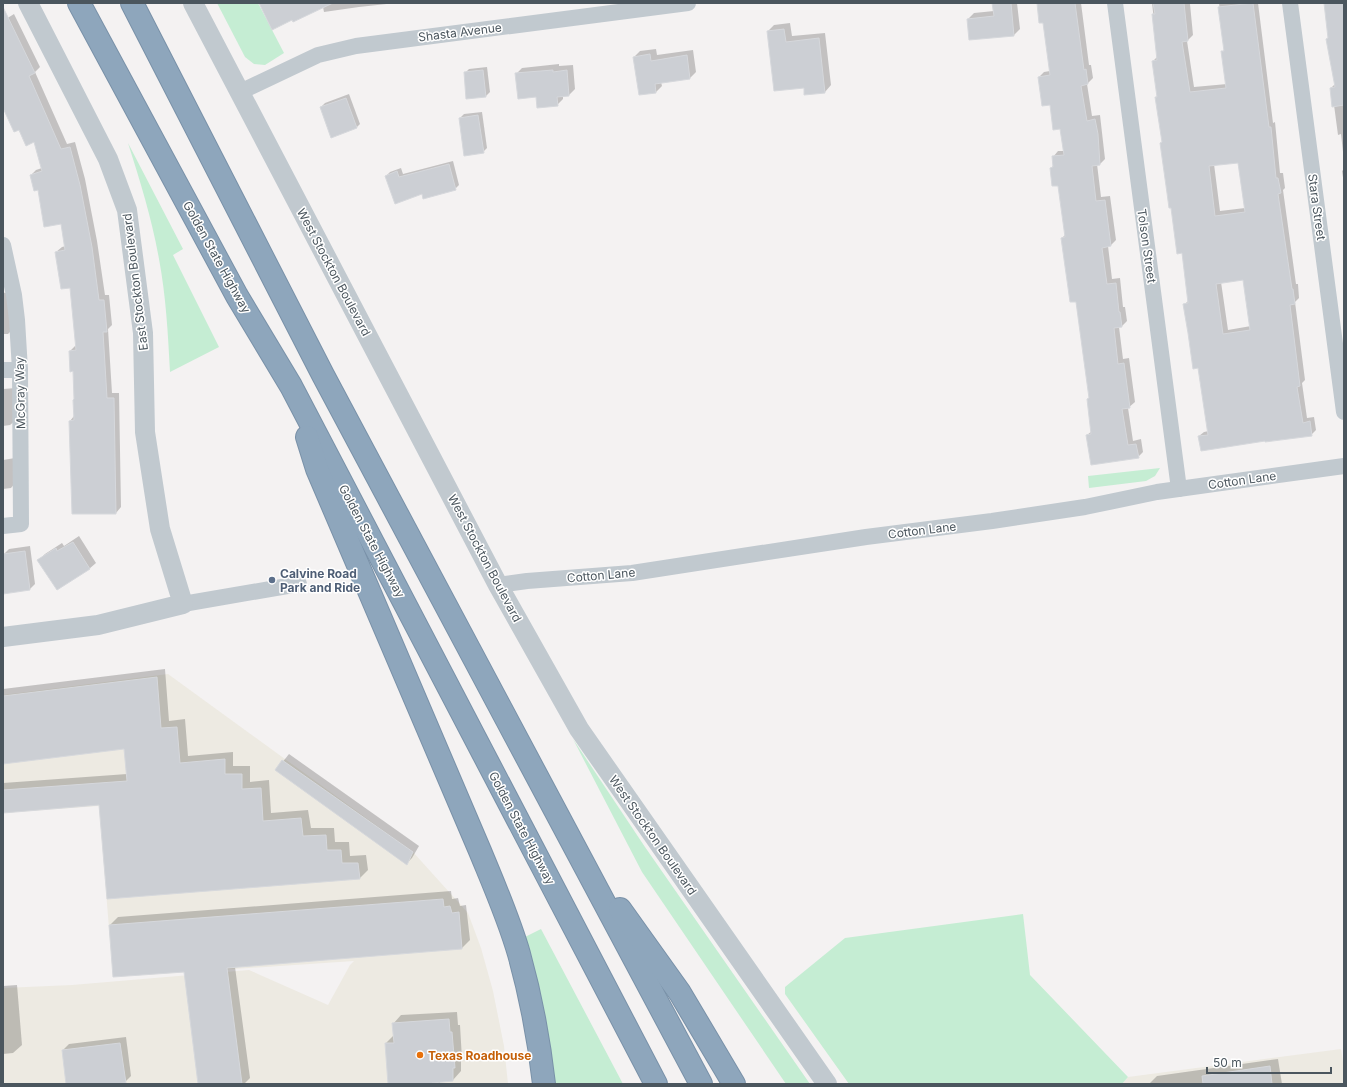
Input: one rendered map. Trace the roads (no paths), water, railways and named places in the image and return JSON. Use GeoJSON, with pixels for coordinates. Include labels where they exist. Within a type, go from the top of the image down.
{"type":"FeatureCollection","features":[{"type":"Feature","properties":{"kind":"highway","name":"Golden State Highway"},"geometry":{"type":"LineString","coordinates":[[79,3],[237,296],[291,386],[656,1084]]}},
{"type":"Feature","properties":{"kind":"highway"},"geometry":{"type":"LineString","coordinates":[[132,3],[324,375],[701,1084]]}},
{"type":"Feature","properties":{"kind":"highway"},"geometry":{"type":"LineString","coordinates":[[291,386],[317,469],[477,844],[504,911],[519,954],[531,1000],[540,1049],[544,1084]]}},
{"type":"Feature","properties":{"kind":"highway"},"geometry":{"type":"LineString","coordinates":[[567,834],[680,993],[734,1084]]}},
{"type":"Feature","properties":{"kind":"street","name":"East Stockton Boulevard"},"geometry":{"type":"LineString","coordinates":[[28,3],[108,159],[127,210],[144,333],[145,432],[160,529],[183,604]]}},
{"type":"Feature","properties":{"kind":"street","name":"West Stockton Boulevard"},"geometry":{"type":"LineString","coordinates":[[193,3],[498,585],[579,729],[827,1084]]}},
{"type":"Feature","properties":{"kind":"street","name":"Shasta Avenue"},"geometry":{"type":"LineString","coordinates":[[240,92],[318,55],[349,47],[688,3]]}},
{"type":"Feature","properties":{"kind":"street","name":"Tolson Street"},"geometry":{"type":"LineString","coordinates":[[1115,3],[1179,489]]}},
{"type":"Feature","properties":{"kind":"street","name":"Stara Street"},"geometry":{"type":"LineString","coordinates":[[1290,3],[1344,412]]}},
{"type":"Feature","properties":{"kind":"street","name":"McGray Way"},"geometry":{"type":"LineString","coordinates":[[3,245],[14,295],[17,320],[20,370],[21,524],[3,526]]}},
{"type":"Feature","properties":{"kind":"street"},"geometry":{"type":"LineString","coordinates":[[3,370],[20,370]]}},
{"type":"Feature","properties":{"kind":"street","name":"Cotton Lane"},"geometry":{"type":"LineString","coordinates":[[498,585],[527,581],[632,573],[866,537],[992,521],[1070,509],[1179,489],[1344,466]]}},
{"type":"Feature","properties":{"kind":"street"},"geometry":{"type":"LineString","coordinates":[[3,637],[98,625],[183,604],[299,584]]}},
{"type":"Feature","properties":{"kind":"place","name":"Calvine Road Park and Ride"},"geometry":{"type":"Point","coordinates":[272,580]}},
{"type":"Feature","properties":{"kind":"place","name":"Texas Roadhouse"},"geometry":{"type":"Point","coordinates":[420,1055]}}]}
